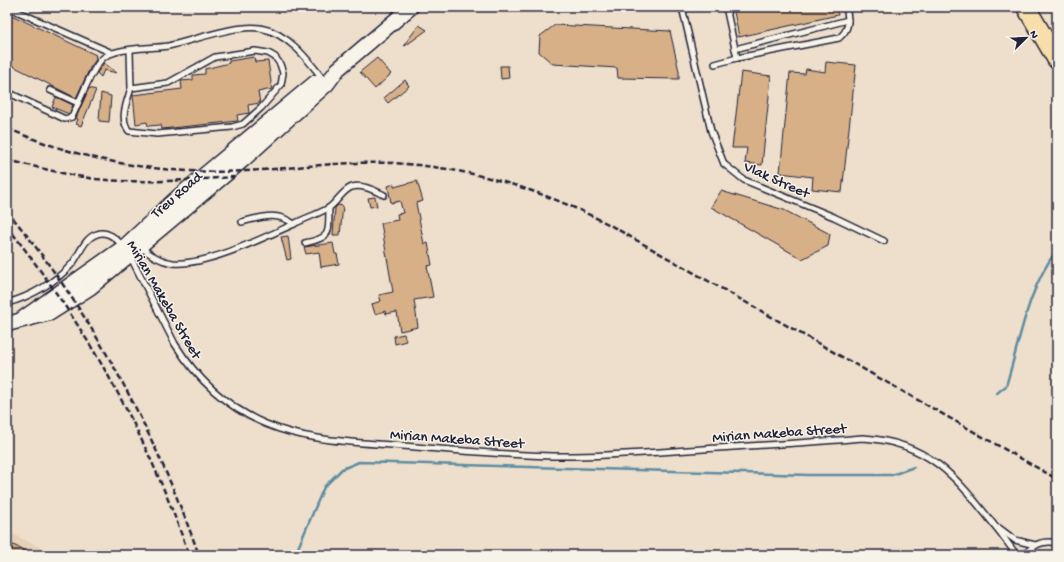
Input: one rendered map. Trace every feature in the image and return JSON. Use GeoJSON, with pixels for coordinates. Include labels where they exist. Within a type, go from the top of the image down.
{"type":"FeatureCollection","features":[{"type":"Feature","properties":{"kind":"highway"},"geometry":{"type":"LineString","coordinates":[[1026,7],[1057,60]]}},
{"type":"Feature","properties":{"kind":"highway"},"geometry":{"type":"LineString","coordinates":[[1038,7],[1057,38]]}},
{"type":"Feature","properties":{"kind":"street","name":"Treu Road"},"geometry":{"type":"LineString","coordinates":[[13,323],[131,250],[179,196],[325,81],[411,7]]}},
{"type":"Feature","properties":{"kind":"lane"},"geometry":{"type":"LineString","coordinates":[[7,7],[112,53],[167,46],[242,28],[259,28],[273,32],[288,41],[306,58],[325,81]]}},
{"type":"Feature","properties":{"kind":"lane","name":"Vlak Street"},"geometry":{"type":"LineString","coordinates":[[682,7],[711,131],[724,164],[744,180],[827,214],[884,241]]}},
{"type":"Feature","properties":{"kind":"lane"},"geometry":{"type":"LineString","coordinates":[[726,7],[737,58]]}},
{"type":"Feature","properties":{"kind":"lane"},"geometry":{"type":"LineString","coordinates":[[714,64],[839,38],[845,33],[848,20],[846,7]]}},
{"type":"Feature","properties":{"kind":"lane"},"geometry":{"type":"LineString","coordinates":[[735,48],[848,20]]}},
{"type":"Feature","properties":{"kind":"lane"},"geometry":{"type":"LineString","coordinates":[[130,51],[130,88],[123,119],[124,126],[129,131],[157,134],[232,127],[242,124],[261,108],[281,85],[283,73],[275,57],[268,53],[254,51],[216,57],[168,83],[130,88]]}},
{"type":"Feature","properties":{"kind":"lane"},"geometry":{"type":"LineString","coordinates":[[7,92],[65,119],[72,117],[97,65],[112,53]]}},
{"type":"Feature","properties":{"kind":"lane"},"geometry":{"type":"LineString","coordinates":[[50,90],[78,103]]}},
{"type":"Feature","properties":{"kind":"lane"},"geometry":{"type":"LineString","coordinates":[[131,250],[173,263],[187,262],[242,247],[294,224],[329,208],[349,188],[354,186],[364,187],[384,195]]}},
{"type":"Feature","properties":{"kind":"lane"},"geometry":{"type":"LineString","coordinates":[[305,243],[320,240],[328,232],[329,208]]}},
{"type":"Feature","properties":{"kind":"lane"},"geometry":{"type":"LineString","coordinates":[[242,222],[273,215],[294,224]]}},
{"type":"Feature","properties":{"kind":"lane","name":"Mirian Makeba Street"},"geometry":{"type":"LineString","coordinates":[[7,303],[36,292],[66,271],[93,235],[108,233],[131,250],[175,344],[184,358],[204,382],[233,406],[248,416],[296,435],[331,440],[492,453],[553,456],[654,453],[863,438],[884,440],[917,450],[942,468],[969,494],[1017,555]]}},
{"type":"Feature","properties":{"kind":"lane","name":"Mirian Makeba Street"},"geometry":{"type":"LineString","coordinates":[[996,527],[1015,540],[1035,545]]}},
{"type":"Feature","properties":{"kind":"lane"},"geometry":{"type":"LineString","coordinates":[[1025,555],[1035,545],[1043,542],[1057,543]]}},
{"type":"Feature","properties":{"kind":"shaded area"},"geometry":{"type":"Polygon","coordinates":[[[7,531],[55,555],[7,555],[7,531]]]}},
{"type":"Feature","properties":{"kind":"building"},"geometry":{"type":"Polygon","coordinates":[[[733,7],[836,7],[838,15],[739,37],[733,7]]]}},
{"type":"Feature","properties":{"kind":"building"},"geometry":{"type":"Polygon","coordinates":[[[7,13],[96,55],[95,57],[97,58],[90,68],[76,98],[7,63],[7,13]]]}},
{"type":"Feature","properties":{"kind":"building"},"geometry":{"type":"Polygon","coordinates":[[[419,25],[427,30],[405,46],[404,45],[419,25]]]}},
{"type":"Feature","properties":{"kind":"building"},"geometry":{"type":"Polygon","coordinates":[[[555,25],[670,31],[679,71],[679,79],[618,78],[617,68],[553,64],[539,52],[540,36],[555,25]]]}},
{"type":"Feature","properties":{"kind":"building"},"geometry":{"type":"Polygon","coordinates":[[[254,57],[255,62],[268,61],[272,89],[258,92],[260,103],[248,105],[249,113],[237,115],[238,121],[162,129],[161,125],[148,126],[147,122],[136,124],[133,95],[182,89],[181,81],[193,80],[193,75],[205,74],[205,69],[229,63],[229,61],[254,57]]]}},
{"type":"Feature","properties":{"kind":"building"},"geometry":{"type":"Polygon","coordinates":[[[377,58],[391,74],[375,89],[360,72],[377,58]]]}},
{"type":"Feature","properties":{"kind":"building"},"geometry":{"type":"Polygon","coordinates":[[[826,62],[856,65],[842,192],[812,189],[813,177],[780,173],[790,73],[805,74],[806,69],[825,72],[826,62]]]}},
{"type":"Feature","properties":{"kind":"building"},"geometry":{"type":"Polygon","coordinates":[[[104,63],[117,73],[104,70],[101,77],[97,73],[104,63]]]}},
{"type":"Feature","properties":{"kind":"building"},"geometry":{"type":"Polygon","coordinates":[[[500,66],[508,66],[509,78],[501,79],[500,66]]]}},
{"type":"Feature","properties":{"kind":"building"},"geometry":{"type":"Polygon","coordinates":[[[741,72],[771,76],[762,165],[745,163],[747,148],[732,148],[741,72]]]}},
{"type":"Feature","properties":{"kind":"building"},"geometry":{"type":"Polygon","coordinates":[[[405,80],[409,86],[388,103],[384,98],[405,80]]]}},
{"type":"Feature","properties":{"kind":"building"},"geometry":{"type":"Polygon","coordinates":[[[89,88],[96,90],[81,126],[76,124],[78,119],[76,118],[89,88]]]}},
{"type":"Feature","properties":{"kind":"building"},"geometry":{"type":"Polygon","coordinates":[[[101,93],[111,96],[109,122],[99,121],[101,93]]]}},
{"type":"Feature","properties":{"kind":"building"},"geometry":{"type":"Polygon","coordinates":[[[56,97],[73,105],[69,114],[52,107],[56,97]]]}},
{"type":"Feature","properties":{"kind":"building"},"geometry":{"type":"Polygon","coordinates":[[[417,181],[423,201],[416,203],[424,244],[428,243],[432,265],[427,266],[433,297],[414,300],[418,327],[400,331],[397,312],[386,314],[385,311],[375,314],[372,304],[381,301],[379,295],[393,292],[381,223],[398,220],[397,214],[403,213],[400,201],[391,203],[388,186],[394,184],[394,187],[417,181]]]}},
{"type":"Feature","properties":{"kind":"building"},"geometry":{"type":"Polygon","coordinates":[[[721,191],[784,210],[830,234],[828,246],[802,259],[711,207],[721,191]]]}},
{"type":"Feature","properties":{"kind":"building"},"geometry":{"type":"Polygon","coordinates":[[[375,197],[377,206],[370,207],[368,198],[375,197]]]}},
{"type":"Feature","properties":{"kind":"building"},"geometry":{"type":"Polygon","coordinates":[[[338,205],[343,206],[340,235],[333,235],[335,208],[338,205]]]}},
{"type":"Feature","properties":{"kind":"building"},"geometry":{"type":"Polygon","coordinates":[[[288,236],[291,259],[287,260],[281,237],[288,236]]]}},
{"type":"Feature","properties":{"kind":"building"},"geometry":{"type":"Polygon","coordinates":[[[333,243],[339,264],[321,267],[319,252],[306,254],[304,247],[333,243]]]}},
{"type":"Feature","properties":{"kind":"building"},"geometry":{"type":"Polygon","coordinates":[[[404,334],[406,341],[395,344],[394,336],[404,334]]]}},
{"type":"Feature","properties":{"kind":"building"},"geometry":{"type":"Polygon","coordinates":[[[7,544],[11,544],[34,555],[7,555],[7,544]]]}},
{"type":"Feature","properties":{"kind":"waterway"},"geometry":{"type":"LineString","coordinates":[[997,393],[1006,386],[1031,298],[1038,281],[1057,250]]}},
{"type":"Feature","properties":{"kind":"waterway"},"geometry":{"type":"LineString","coordinates":[[295,555],[324,487],[342,469],[359,462],[809,475],[892,475],[914,467]]}},
{"type":"Feature","properties":{"kind":"railway"},"geometry":{"type":"LineString","coordinates":[[7,128],[36,140],[94,158],[154,168],[215,172],[337,164],[392,163],[448,169],[530,190],[583,211],[608,224],[1057,479]]}},
{"type":"Feature","properties":{"kind":"railway"},"geometry":{"type":"LineString","coordinates":[[7,160],[52,171],[96,179],[165,181],[234,177]]}},
{"type":"Feature","properties":{"kind":"railway"},"geometry":{"type":"LineString","coordinates":[[7,211],[67,290],[118,374],[162,463],[199,555]]}},
{"type":"Feature","properties":{"kind":"railway"},"geometry":{"type":"LineString","coordinates":[[7,226],[65,306],[107,374],[152,463],[178,524],[189,555]]}}]}
